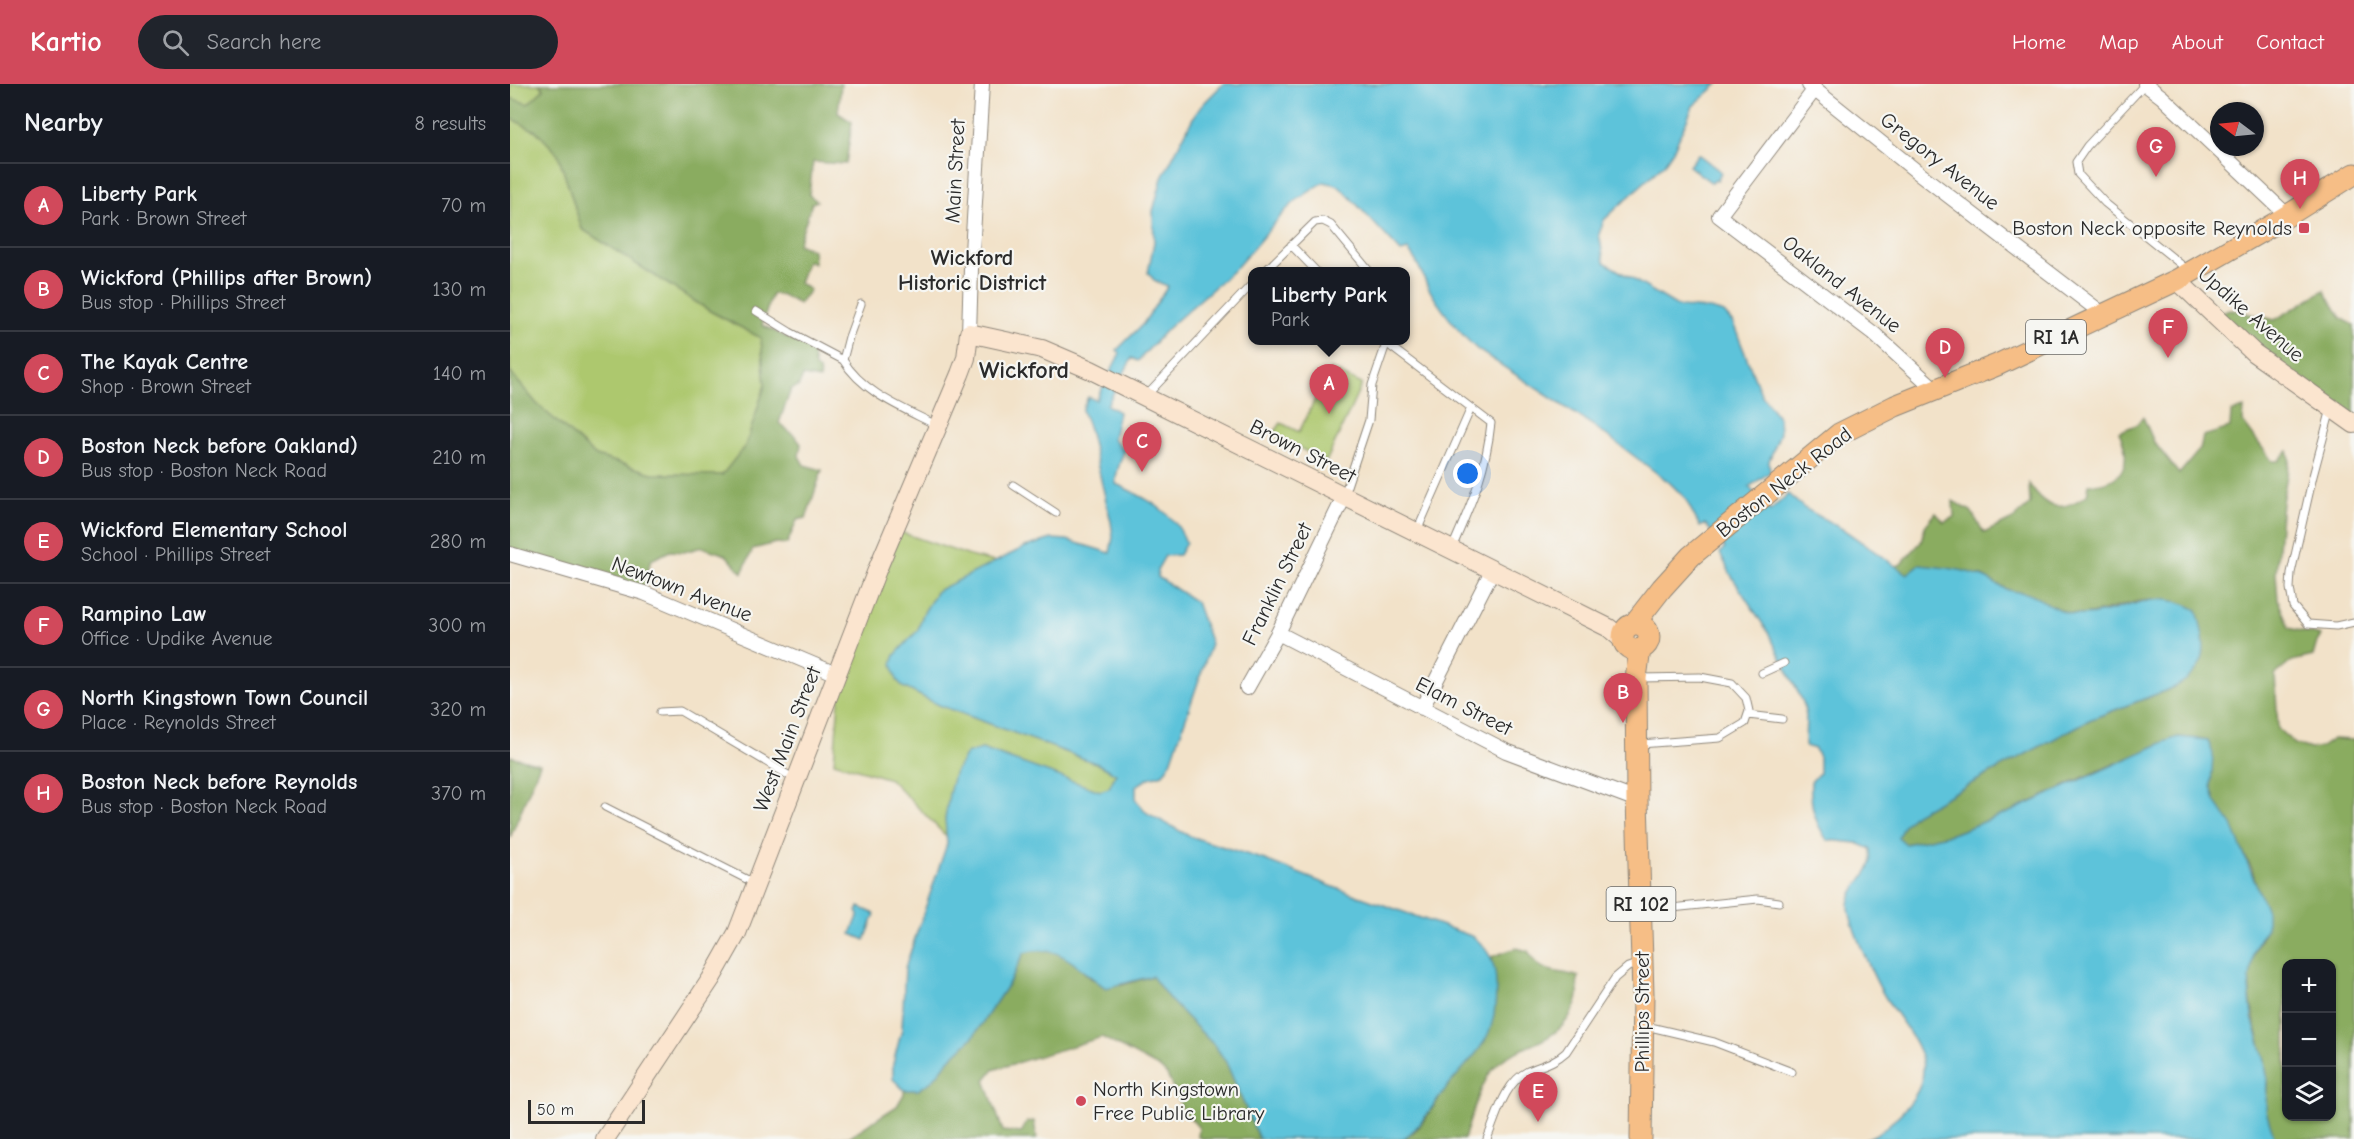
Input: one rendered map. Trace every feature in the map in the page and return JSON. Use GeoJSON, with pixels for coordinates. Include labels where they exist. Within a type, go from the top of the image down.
{"type":"FeatureCollection","features":[{"type":"Feature","properties":{"kind":"main road","name":"Boston Neck Road"},"geometry":{"type":"LineString","coordinates":[[1631,644],[1662,588],[1691,556],[1839,434],[1896,406],[1997,365],[2184,276],[2288,216],[2354,174]]}},
{"type":"Feature","properties":{"kind":"main road","name":"Updike Avenue"},"geometry":{"type":"LineString","coordinates":[[2184,276],[2254,353],[2354,424]]}},
{"type":"Feature","properties":{"kind":"main road","name":"Brown Street"},"geometry":{"type":"LineString","coordinates":[[969,333],[1042,349],[1113,381],[1451,550],[1631,644]]}},
{"type":"Feature","properties":{"kind":"main road","name":"West Main Street"},"geometry":{"type":"LineString","coordinates":[[605,1139],[723,960],[757,885],[795,778],[900,515],[966,358],[969,333]]}},
{"type":"Feature","properties":{"kind":"main road","name":"Phillips Street"},"geometry":{"type":"LineString","coordinates":[[1631,644],[1637,744],[1641,911],[1643,1026],[1641,1139]]}},
{"type":"Feature","properties":{"kind":"street","name":"Main Street"},"geometry":{"type":"LineString","coordinates":[[969,333],[970,269],[982,84]]}},
{"type":"Feature","properties":{"kind":"street"},"geometry":{"type":"LineString","coordinates":[[2145,84],[2162,97],[2288,216]]}},
{"type":"Feature","properties":{"kind":"street","name":"Oakland Avenue"},"geometry":{"type":"LineString","coordinates":[[1812,86],[1719,216],[1873,333],[1936,390]]}},
{"type":"Feature","properties":{"kind":"street","name":"Gregory Avenue"},"geometry":{"type":"LineString","coordinates":[[1812,86],[1920,174],[2103,314]]}},
{"type":"Feature","properties":{"kind":"street","name":"Franklin Street"},"geometry":{"type":"LineString","coordinates":[[1247,688],[1278,633],[1344,497]]}},
{"type":"Feature","properties":{"kind":"street","name":"Newtown Avenue"},"geometry":{"type":"LineString","coordinates":[[510,554],[644,593],[837,674]]}},
{"type":"Feature","properties":{"kind":"street"},"geometry":{"type":"LineString","coordinates":[[1422,708],[1492,571]]}},
{"type":"Feature","properties":{"kind":"street","name":"Elam Street"},"geometry":{"type":"LineString","coordinates":[[1278,633],[1506,751],[1637,800]]}},
{"type":"Feature","properties":{"kind":"lane"},"geometry":{"type":"LineString","coordinates":[[2145,84],[2087,146],[2076,162],[2078,174],[2105,203],[2184,276]]}},
{"type":"Feature","properties":{"kind":"lane"},"geometry":{"type":"LineString","coordinates":[[1269,267],[1315,222],[1323,221],[1332,225],[1366,267]]}},
{"type":"Feature","properties":{"kind":"lane"},"geometry":{"type":"LineString","coordinates":[[1291,245],[1312,267]]}},
{"type":"Feature","properties":{"kind":"lane"},"geometry":{"type":"LineString","coordinates":[[1145,397],[1248,288]]}},
{"type":"Feature","properties":{"kind":"lane"},"geometry":{"type":"LineString","coordinates":[[843,360],[861,304]]}},
{"type":"Feature","properties":{"kind":"lane"},"geometry":{"type":"LineString","coordinates":[[756,310],[790,332],[843,360],[848,369],[872,390],[939,426]]}},
{"type":"Feature","properties":{"kind":"lane"},"geometry":{"type":"LineString","coordinates":[[1344,497],[1369,420],[1372,385],[1384,345]]}},
{"type":"Feature","properties":{"kind":"lane"},"geometry":{"type":"LineString","coordinates":[[1389,345],[1491,423],[1488,451],[1477,491],[1451,550]]}},
{"type":"Feature","properties":{"kind":"lane"},"geometry":{"type":"LineString","coordinates":[[1416,533],[1471,408]]}},
{"type":"Feature","properties":{"kind":"lane"},"geometry":{"type":"LineString","coordinates":[[2332,408],[2297,538],[2291,573],[2291,599],[2296,612],[2308,624],[2336,626],[2354,622]]}},
{"type":"Feature","properties":{"kind":"lane"},"geometry":{"type":"LineString","coordinates":[[1013,485],[1056,513]]}},
{"type":"Feature","properties":{"kind":"lane"},"geometry":{"type":"LineString","coordinates":[[1631,644],[1700,677],[1732,683],[1746,698],[1749,711],[1744,723],[1720,738],[1637,744]]}},
{"type":"Feature","properties":{"kind":"lane"},"geometry":{"type":"LineString","coordinates":[[1762,673],[1784,663]]}},
{"type":"Feature","properties":{"kind":"lane"},"geometry":{"type":"LineString","coordinates":[[660,711],[680,711],[795,778]]}},
{"type":"Feature","properties":{"kind":"lane"},"geometry":{"type":"LineString","coordinates":[[1748,715],[1782,719]]}},
{"type":"Feature","properties":{"kind":"lane"},"geometry":{"type":"LineString","coordinates":[[605,807],[757,885]]}},
{"type":"Feature","properties":{"kind":"lane"},"geometry":{"type":"LineString","coordinates":[[1641,911],[1758,899],[1779,902]]}},
{"type":"Feature","properties":{"kind":"lane"},"geometry":{"type":"LineString","coordinates":[[1487,1139],[1505,1096],[1514,1083],[1527,1072],[1557,1060],[1566,1052],[1615,978],[1628,967],[1642,962]]}},
{"type":"Feature","properties":{"kind":"lane"},"geometry":{"type":"LineString","coordinates":[[1643,1026],[1714,1042],[1792,1072]]}},
{"type":"Feature","properties":{"kind":"green space"},"geometry":{"type":"Polygon","coordinates":[[[510,84],[539,84],[544,89],[528,104],[510,98],[510,84]]]}},
{"type":"Feature","properties":{"kind":"green space"},"geometry":{"type":"Polygon","coordinates":[[[539,84],[841,84],[838,113],[852,122],[846,164],[813,162],[809,195],[817,201],[812,203],[798,244],[813,250],[814,263],[807,261],[799,283],[810,290],[799,304],[782,295],[772,294],[762,325],[812,350],[820,379],[803,376],[798,387],[791,389],[779,423],[801,444],[799,456],[804,465],[822,470],[806,518],[797,520],[787,544],[776,543],[753,549],[742,573],[726,555],[702,547],[684,552],[670,551],[651,560],[642,592],[510,556],[510,372],[537,404],[596,456],[655,474],[722,475],[746,445],[765,385],[761,338],[710,311],[582,229],[558,154],[536,131],[510,118],[510,98],[528,104],[544,89],[539,84]]]}},
{"type":"Feature","properties":{"kind":"green space"},"geometry":{"type":"Polygon","coordinates":[[[510,118],[536,131],[558,154],[582,229],[710,311],[761,338],[765,385],[746,445],[722,475],[655,474],[596,456],[537,404],[510,372],[510,118]]]}},
{"type":"Feature","properties":{"kind":"green space"},"geometry":{"type":"Polygon","coordinates":[[[2324,290],[2341,318],[2354,325],[2354,425],[2218,314],[2229,309],[2275,320],[2324,290]]]}},
{"type":"Feature","properties":{"kind":"green space"},"geometry":{"type":"Polygon","coordinates":[[[1330,369],[1362,384],[1326,462],[1273,434],[1281,423],[1299,432],[1330,369]]]}},
{"type":"Feature","properties":{"kind":"green space"},"geometry":{"type":"Polygon","coordinates":[[[2244,408],[2243,422],[2272,461],[2278,461],[2288,451],[2290,459],[2282,502],[2276,573],[2278,599],[2289,628],[2321,636],[2313,656],[2292,661],[2275,675],[2278,729],[2295,744],[2311,749],[2321,747],[2333,739],[2354,740],[2354,1139],[2275,1139],[2271,1129],[2266,1112],[2267,1075],[2254,1019],[2250,983],[2251,965],[2267,928],[2252,869],[2215,801],[2211,787],[2208,740],[2178,737],[2086,776],[2010,812],[1952,834],[1905,844],[1898,837],[1904,825],[1915,814],[1959,790],[2089,720],[2175,687],[2154,600],[2139,601],[2082,615],[2067,613],[2025,593],[2010,591],[1982,576],[1966,572],[1936,567],[1907,574],[1895,566],[1900,565],[1921,542],[1925,526],[1936,513],[1944,522],[1954,517],[1953,501],[1971,511],[1984,533],[2013,519],[2030,504],[2029,484],[2035,493],[2048,504],[2062,506],[2078,501],[2087,495],[2089,484],[2101,483],[2118,475],[2125,462],[2119,432],[2136,425],[2143,417],[2154,442],[2179,474],[2200,449],[2203,436],[2230,428],[2231,412],[2244,408]]]}},
{"type":"Feature","properties":{"kind":"green space"},"geometry":{"type":"Polygon","coordinates":[[[900,532],[973,557],[996,562],[937,591],[923,614],[918,630],[910,640],[897,680],[903,687],[939,705],[1098,764],[1116,773],[1109,788],[1100,791],[982,749],[966,754],[945,819],[948,838],[890,779],[834,762],[841,674],[900,532]]]}},
{"type":"Feature","properties":{"kind":"green space"},"geometry":{"type":"Polygon","coordinates":[[[510,756],[540,764],[510,838],[510,756]]]}},
{"type":"Feature","properties":{"kind":"green space"},"geometry":{"type":"Polygon","coordinates":[[[1516,948],[1528,951],[1533,959],[1544,968],[1579,977],[1576,1005],[1553,1034],[1509,1056],[1495,1067],[1483,1085],[1464,1139],[1403,1139],[1414,1132],[1425,1119],[1444,1091],[1485,1041],[1493,962],[1491,957],[1516,948]]]}},
{"type":"Feature","properties":{"kind":"green space"},"geometry":{"type":"Polygon","coordinates":[[[1038,949],[1067,957],[1092,979],[1123,985],[1152,976],[1170,1000],[1216,1047],[1226,1062],[1259,1139],[1198,1137],[1199,1128],[1182,1108],[1167,1075],[1160,1068],[1102,1037],[993,1070],[985,1080],[1003,1131],[1021,1133],[1027,1122],[1034,1121],[1037,1139],[828,1139],[849,1137],[897,1106],[904,1090],[918,1090],[932,1081],[950,1059],[973,1037],[1010,981],[1024,953],[1038,949]]]}},
{"type":"Feature","properties":{"kind":"water"},"geometry":{"type":"Polygon","coordinates":[[[1223,84],[1718,84],[1693,106],[1673,151],[1664,164],[1604,220],[1599,234],[1604,262],[1679,307],[1710,309],[1724,313],[1733,323],[1761,394],[1779,418],[1780,433],[1769,461],[1770,472],[1749,487],[1770,511],[1788,494],[1804,508],[1844,530],[1907,574],[1919,565],[1968,572],[2008,590],[2026,593],[2059,610],[2073,614],[2096,614],[2151,600],[2181,603],[2197,610],[2203,635],[2201,663],[2187,679],[2175,687],[2089,720],[1915,814],[1904,825],[1898,837],[1906,844],[1952,834],[2010,812],[2164,742],[2178,737],[2208,740],[2213,754],[2211,786],[2215,801],[2232,825],[2267,911],[2267,928],[2259,939],[2253,955],[2249,987],[2252,1017],[2265,1061],[2266,1111],[2275,1139],[1865,1139],[1890,1124],[1915,1096],[1921,1082],[1923,1068],[1920,1055],[1915,1041],[1877,981],[1864,955],[1850,916],[1849,901],[1854,889],[1869,869],[1871,849],[1857,843],[1827,840],[1819,826],[1812,805],[1811,782],[1819,773],[1819,757],[1815,749],[1805,746],[1806,716],[1803,702],[1768,632],[1732,577],[1720,553],[1725,548],[1705,524],[1700,527],[1685,498],[1670,483],[1594,426],[1478,350],[1438,303],[1408,250],[1401,252],[1337,185],[1324,182],[1286,210],[1236,268],[1167,329],[1138,361],[1132,358],[1107,405],[1119,412],[1113,439],[1124,450],[1116,484],[1158,507],[1167,514],[1181,532],[1186,543],[1179,555],[1165,556],[1157,570],[1158,577],[1196,602],[1211,644],[1171,762],[1163,774],[1149,778],[1136,786],[1136,800],[1147,813],[1189,836],[1265,860],[1474,937],[1488,953],[1495,971],[1495,1004],[1489,1033],[1483,1044],[1421,1122],[1403,1139],[1259,1139],[1226,1062],[1216,1047],[1170,1000],[1152,976],[1106,988],[1059,954],[1037,951],[1024,953],[1010,981],[973,1037],[950,1059],[932,1081],[918,1090],[904,1090],[893,1079],[893,1064],[902,1029],[905,968],[947,844],[945,819],[949,794],[954,774],[966,754],[982,749],[1100,791],[1109,788],[1116,774],[1098,764],[939,705],[903,687],[897,680],[892,664],[895,655],[918,630],[923,614],[937,591],[1025,547],[1052,539],[1067,540],[1110,553],[1113,537],[1111,522],[1089,429],[1082,410],[1088,397],[1096,400],[1120,353],[1117,350],[1143,324],[1168,286],[1155,281],[1148,273],[1154,242],[1153,211],[1162,178],[1193,118],[1202,105],[1223,84]]]}},
{"type":"Feature","properties":{"kind":"water"},"geometry":{"type":"Polygon","coordinates":[[[1698,154],[1721,172],[1717,181],[1712,183],[1689,166],[1698,154]]]}},
{"type":"Feature","properties":{"kind":"water"},"geometry":{"type":"Polygon","coordinates":[[[859,907],[875,914],[865,940],[851,934],[859,914],[857,912],[859,907]]]}},
{"type":"Feature","properties":{"kind":"place","name":"North Kingstown Town Council"},"geometry":{"type":"Point","coordinates":[2156,177]}},
{"type":"Feature","properties":{"kind":"place","name":"Boston Neck before Reynolds"},"geometry":{"type":"Point","coordinates":[2300,209]}},
{"type":"Feature","properties":{"kind":"place","name":"Boston Neck opposite Reynolds"},"geometry":{"type":"Point","coordinates":[2304,228]}},
{"type":"Feature","properties":{"kind":"place","name":"Rampino Law"},"geometry":{"type":"Point","coordinates":[2168,358]}},
{"type":"Feature","properties":{"kind":"place","name":"Boston Neck before Oakland)"},"geometry":{"type":"Point","coordinates":[1945,378]}},
{"type":"Feature","properties":{"kind":"place","name":"Liberty Park"},"geometry":{"type":"Point","coordinates":[1329,414]}},
{"type":"Feature","properties":{"kind":"place","name":"The Kayak Centre"},"geometry":{"type":"Point","coordinates":[1142,472]}},
{"type":"Feature","properties":{"kind":"place","name":"Wickford (Phillips after Brown)"},"geometry":{"type":"Point","coordinates":[1623,723]}},
{"type":"Feature","properties":{"kind":"place","name":"North Kingstown Free Public Library"},"geometry":{"type":"Point","coordinates":[1081,1101]}},
{"type":"Feature","properties":{"kind":"place","name":"Wickford Elementary School"},"geometry":{"type":"Point","coordinates":[1538,1122]}},
{"type":"Feature","properties":{"kind":"district","name":"Wickford Historic District"},"geometry":{"type":"Point","coordinates":[972,270]}},
{"type":"Feature","properties":{"kind":"district","name":"Wickford"},"geometry":{"type":"Point","coordinates":[1024,370]}}]}
